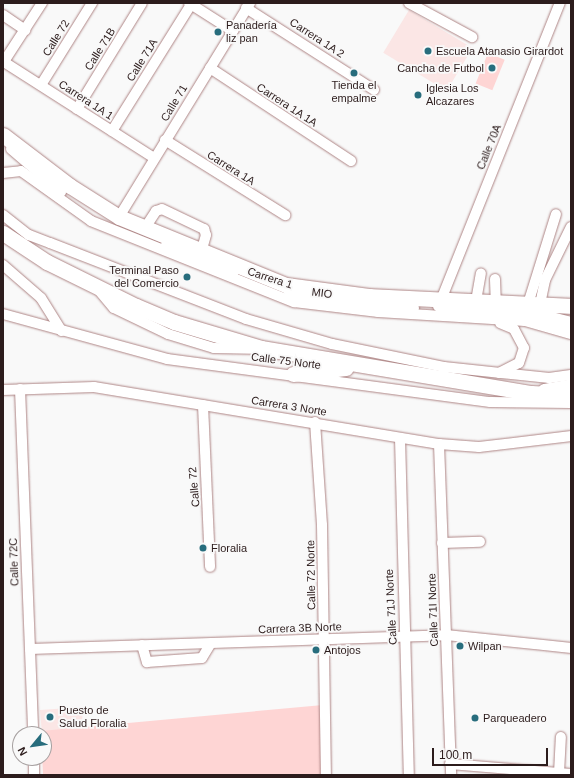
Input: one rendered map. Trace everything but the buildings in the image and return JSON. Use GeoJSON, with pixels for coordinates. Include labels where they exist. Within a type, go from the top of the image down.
{"type":"FeatureCollection","features":[{"type":"Feature","properties":{"kind":"highway"},"geometry":{"type":"LineString","coordinates":[[3,128],[9,143]]}},
{"type":"Feature","properties":{"kind":"highway","name":"Carrera 1"},"geometry":{"type":"LineString","coordinates":[[3,135],[9,143],[70,186],[143,232],[177,242],[265,278],[311,290],[403,298]]}},
{"type":"Feature","properties":{"kind":"highway"},"geometry":{"type":"LineString","coordinates":[[8,229],[47,262],[95,286],[174,322],[261,348],[531,393],[571,395]]}},
{"type":"Feature","properties":{"kind":"highway"},"geometry":{"type":"LineString","coordinates":[[403,298],[571,306]]}},
{"type":"Feature","properties":{"kind":"highway"},"geometry":{"type":"LineString","coordinates":[[293,374],[370,366]]}},
{"type":"Feature","properties":{"kind":"main road","name":"Carrera 1"},"geometry":{"type":"LineString","coordinates":[[403,298],[465,310],[535,314],[571,323]]}},
{"type":"Feature","properties":{"kind":"main road"},"geometry":{"type":"LineString","coordinates":[[531,393],[571,385]]}},
{"type":"Feature","properties":{"kind":"street"},"geometry":{"type":"LineString","coordinates":[[4,63],[42,3]]}},
{"type":"Feature","properties":{"kind":"street","name":"Calle 72"},"geometry":{"type":"LineString","coordinates":[[41,85],[92,3]]}},
{"type":"Feature","properties":{"kind":"street","name":"Calle 71B"},"geometry":{"type":"LineString","coordinates":[[77,108],[142,3]]}},
{"type":"Feature","properties":{"kind":"street"},"geometry":{"type":"LineString","coordinates":[[191,3],[233,31]]}},
{"type":"Feature","properties":{"kind":"street","name":"Calle 71A"},"geometry":{"type":"LineString","coordinates":[[112,131],[191,3]]}},
{"type":"Feature","properties":{"kind":"street"},"geometry":{"type":"LineString","coordinates":[[409,3],[472,37]]}},
{"type":"Feature","properties":{"kind":"street","name":"Calle 70A"},"geometry":{"type":"LineString","coordinates":[[442,300],[560,3]]}},
{"type":"Feature","properties":{"kind":"street","name":"Calle 71"},"geometry":{"type":"LineString","coordinates":[[119,217],[248,6]]}},
{"type":"Feature","properties":{"kind":"street","name":"Carrera 1A 2"},"geometry":{"type":"LineString","coordinates":[[248,6],[374,90]]}},
{"type":"Feature","properties":{"kind":"street"},"geometry":{"type":"LineString","coordinates":[[3,15],[25,30]]}},
{"type":"Feature","properties":{"kind":"street","name":"Carrera 1A 1"},"geometry":{"type":"LineString","coordinates":[[4,63],[41,85],[154,158]]}},
{"type":"Feature","properties":{"kind":"street","name":"Carrera 1A 1A"},"geometry":{"type":"LineString","coordinates":[[210,68],[351,161]]}},
{"type":"Feature","properties":{"kind":"street","name":"Carrera 1A"},"geometry":{"type":"LineString","coordinates":[[165,140],[285,216]]}},
{"type":"Feature","properties":{"kind":"street"},"geometry":{"type":"LineString","coordinates":[[9,143],[79,207],[143,232],[272,287],[348,301],[470,318]]}},
{"type":"Feature","properties":{"kind":"street","name":"MIO"},"geometry":{"type":"LineString","coordinates":[[3,173],[21,171],[91,221],[269,295],[294,302],[378,312],[495,321],[525,321],[571,334]]}},
{"type":"Feature","properties":{"kind":"street"},"geometry":{"type":"LineString","coordinates":[[143,232],[156,211],[162,210],[204,229],[206,235],[201,252]]}},
{"type":"Feature","properties":{"kind":"street"},"geometry":{"type":"LineString","coordinates":[[534,304],[556,214]]}},
{"type":"Feature","properties":{"kind":"street"},"geometry":{"type":"LineString","coordinates":[[3,215],[8,229]]}},
{"type":"Feature","properties":{"kind":"street"},"geometry":{"type":"LineString","coordinates":[[3,219],[8,229],[50,243],[370,366]]}},
{"type":"Feature","properties":{"kind":"street"},"geometry":{"type":"LineString","coordinates":[[534,304],[571,227]]}},
{"type":"Feature","properties":{"kind":"street"},"geometry":{"type":"LineString","coordinates":[[3,265],[41,298],[62,331]]}},
{"type":"Feature","properties":{"kind":"street"},"geometry":{"type":"LineString","coordinates":[[476,301],[481,274]]}},
{"type":"Feature","properties":{"kind":"street"},"geometry":{"type":"LineString","coordinates":[[495,279],[496,302]]}},
{"type":"Feature","properties":{"kind":"street"},"geometry":{"type":"LineString","coordinates":[[311,290],[348,301]]}},
{"type":"Feature","properties":{"kind":"street","name":"Calle 75 Norte"},"geometry":{"type":"LineString","coordinates":[[3,314],[166,359],[293,374],[490,402],[571,403]]}},
{"type":"Feature","properties":{"kind":"street"},"geometry":{"type":"LineString","coordinates":[[246,319],[415,363],[549,378],[571,375]]}},
{"type":"Feature","properties":{"kind":"street"},"geometry":{"type":"LineString","coordinates":[[495,321],[514,329],[524,348],[519,363],[499,373]]}},
{"type":"Feature","properties":{"kind":"street","name":"Carrera 3 Norte"},"geometry":{"type":"LineString","coordinates":[[3,390],[94,387],[315,422],[438,444],[478,446],[571,436]]}},
{"type":"Feature","properties":{"kind":"street","name":"Calle 72C"},"geometry":{"type":"LineString","coordinates":[[20,389],[33,726]]}},
{"type":"Feature","properties":{"kind":"street","name":"Calle 72"},"geometry":{"type":"LineString","coordinates":[[203,405],[210,566]]}},
{"type":"Feature","properties":{"kind":"street","name":"Calle 72 Norte"},"geometry":{"type":"LineString","coordinates":[[315,422],[322,525],[326,775]]}},
{"type":"Feature","properties":{"kind":"street","name":"Calle 71J Norte"},"geometry":{"type":"LineString","coordinates":[[400,438],[409,775]]}},
{"type":"Feature","properties":{"kind":"street","name":"Calle 71I Norte"},"geometry":{"type":"LineString","coordinates":[[438,444],[451,775]]}},
{"type":"Feature","properties":{"kind":"street"},"geometry":{"type":"LineString","coordinates":[[442,543],[480,542]]}},
{"type":"Feature","properties":{"kind":"street","name":"Carrera 3B Norte"},"geometry":{"type":"LineString","coordinates":[[30,649],[446,635],[571,648]]}},
{"type":"Feature","properties":{"kind":"street"},"geometry":{"type":"LineString","coordinates":[[142,645],[147,662],[202,658],[211,643]]}},
{"type":"Feature","properties":{"kind":"street"},"geometry":{"type":"LineString","coordinates":[[559,773],[561,737]]}},
{"type":"Feature","properties":{"kind":"street"},"geometry":{"type":"LineString","coordinates":[[450,764],[571,774]]}},
{"type":"Feature","properties":{"kind":"shaded area","name":"Escuela Atanasio Girardot"},"geometry":{"type":"Polygon","coordinates":[[[409,10],[472,48],[447,91],[383,53],[409,10]]]}},
{"type":"Feature","properties":{"kind":"shaded area","name":"Cancha de Futbol"},"geometry":{"type":"Polygon","coordinates":[[[488,53],[505,60],[492,90],[476,84],[488,53]]]}},
{"type":"Feature","properties":{"kind":"shaded area"},"geometry":{"type":"Polygon","coordinates":[[[323,705],[324,775],[43,775],[43,766],[52,766],[52,730],[323,705]]]}},
{"type":"Feature","properties":{"kind":"shaded area"},"geometry":{"type":"Polygon","coordinates":[[[83,707],[81,736],[52,735],[52,726],[41,726],[40,710],[83,707]]]}},
{"type":"Feature","properties":{"kind":"place","name":"Panadería liz pan"},"geometry":{"type":"Point","coordinates":[218,32]}},
{"type":"Feature","properties":{"kind":"place","name":"Escuela Atanasio Girardot"},"geometry":{"type":"Point","coordinates":[428,51]}},
{"type":"Feature","properties":{"kind":"place","name":"Cancha de Futbol"},"geometry":{"type":"Point","coordinates":[492,68]}},
{"type":"Feature","properties":{"kind":"place","name":"Tienda el empalme"},"geometry":{"type":"Point","coordinates":[354,73]}},
{"type":"Feature","properties":{"kind":"place","name":"Iglesia Los Alcazares"},"geometry":{"type":"Point","coordinates":[418,95]}},
{"type":"Feature","properties":{"kind":"place","name":"Terminal Paso del Comercio"},"geometry":{"type":"Point","coordinates":[187,277]}},
{"type":"Feature","properties":{"kind":"place","name":"Floralia"},"geometry":{"type":"Point","coordinates":[203,548]}},
{"type":"Feature","properties":{"kind":"place","name":"Wilpan"},"geometry":{"type":"Point","coordinates":[460,646]}},
{"type":"Feature","properties":{"kind":"place","name":"Antojos"},"geometry":{"type":"Point","coordinates":[316,650]}},
{"type":"Feature","properties":{"kind":"place","name":"Puesto de Salud Floralia"},"geometry":{"type":"Point","coordinates":[50,717]}},
{"type":"Feature","properties":{"kind":"place","name":"Parqueadero"},"geometry":{"type":"Point","coordinates":[475,718]}}]}
